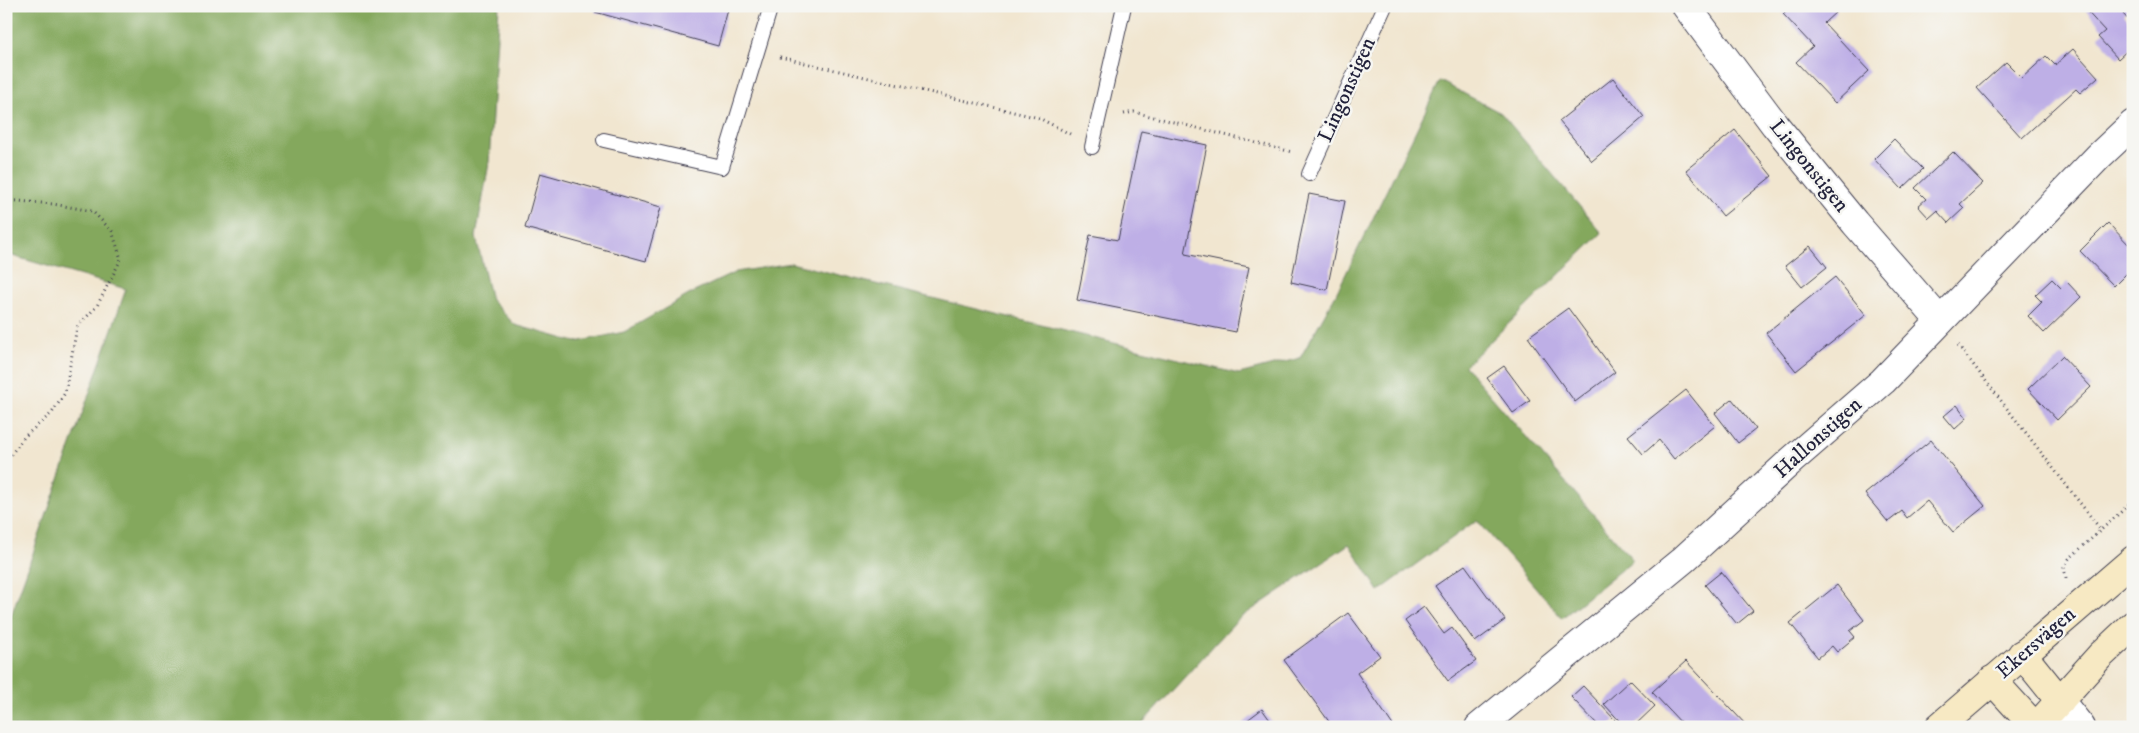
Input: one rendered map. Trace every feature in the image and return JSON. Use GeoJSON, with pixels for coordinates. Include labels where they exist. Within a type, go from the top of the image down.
{"type":"FeatureCollection","features":[{"type":"Feature","properties":{"kind":"main road","name":"Ekersvägen"},"geometry":{"type":"LineString","coordinates":[[1939,727],[2133,560]]}},
{"type":"Feature","properties":{"kind":"main road"},"geometry":{"type":"LineString","coordinates":[[1992,680],[2036,727],[2100,656],[2133,625]]}},
{"type":"Feature","properties":{"kind":"main road"},"geometry":{"type":"LineString","coordinates":[[2022,654],[2060,701]]}},
{"type":"Feature","properties":{"kind":"street","name":"Lingonstigen"},"geometry":{"type":"LineString","coordinates":[[1686,6],[1812,170],[1940,321]]}},
{"type":"Feature","properties":{"kind":"street","name":"Hallonstigen"},"geometry":{"type":"LineString","coordinates":[[1478,727],[1683,560],[1792,460],[1883,381],[2098,156],[2133,124]]}},
{"type":"Feature","properties":{"kind":"street"},"geometry":{"type":"LineString","coordinates":[[2060,701],[2081,727]]}},
{"type":"Feature","properties":{"kind":"lane"},"geometry":{"type":"LineString","coordinates":[[604,140],[722,167],[771,6]]}},
{"type":"Feature","properties":{"kind":"lane"},"geometry":{"type":"LineString","coordinates":[[1092,146],[1124,6]]}},
{"type":"Feature","properties":{"kind":"lane","name":"Lingonstigen"},"geometry":{"type":"LineString","coordinates":[[1309,174],[1385,6]]}},
{"type":"Feature","properties":{"kind":"path"},"geometry":{"type":"LineString","coordinates":[[757,52],[1039,118],[1092,146]]}},
{"type":"Feature","properties":{"kind":"path"},"geometry":{"type":"LineString","coordinates":[[1099,119],[1134,112],[1316,159]]}},
{"type":"Feature","properties":{"kind":"path"},"geometry":{"type":"LineString","coordinates":[[6,200],[54,204],[92,211],[112,232],[121,260],[97,306],[77,327],[64,393],[52,413],[25,436],[6,461]]}},
{"type":"Feature","properties":{"kind":"path"},"geometry":{"type":"LineString","coordinates":[[1940,321],[2100,530]]}},
{"type":"Feature","properties":{"kind":"path"},"geometry":{"type":"LineString","coordinates":[[2070,583],[2065,578],[2064,568],[2069,559],[2133,501]]}},
{"type":"Feature","properties":{"kind":"green space"},"geometry":{"type":"Polygon","coordinates":[[[6,6],[499,6],[489,163],[476,237],[491,300],[515,325],[576,342],[624,332],[692,293],[736,272],[791,263],[1239,374],[1300,358],[1336,294],[1440,81],[1501,113],[1602,233],[1465,366],[1633,560],[1562,618],[1477,520],[1379,591],[1349,544],[1237,620],[1139,727],[6,727],[6,630],[126,289],[6,254],[6,6]]]}},
{"type":"Feature","properties":{"kind":"building"},"geometry":{"type":"Polygon","coordinates":[[[597,6],[729,6],[718,46],[595,12],[597,6]]]}},
{"type":"Feature","properties":{"kind":"building"},"geometry":{"type":"Polygon","coordinates":[[[1791,6],[1832,6],[1837,11],[1824,23],[1869,71],[1835,103],[1796,62],[1813,46],[1783,14],[1791,6]]]}},
{"type":"Feature","properties":{"kind":"building"},"geometry":{"type":"Polygon","coordinates":[[[2082,6],[2131,6],[2123,14],[2133,25],[2133,45],[2118,59],[2098,37],[2105,31],[2082,6]]]}},
{"type":"Feature","properties":{"kind":"building"},"geometry":{"type":"Polygon","coordinates":[[[2073,49],[2098,77],[2080,93],[2076,89],[2022,138],[1977,88],[2006,62],[2022,78],[2046,56],[2055,65],[2073,49]]]}},
{"type":"Feature","properties":{"kind":"building"},"geometry":{"type":"Polygon","coordinates":[[[1613,78],[1644,117],[1592,161],[1559,121],[1613,78]]]}},
{"type":"Feature","properties":{"kind":"building"},"geometry":{"type":"Polygon","coordinates":[[[1735,130],[1772,176],[1723,216],[1686,170],[1735,130]]]}},
{"type":"Feature","properties":{"kind":"building"},"geometry":{"type":"Polygon","coordinates":[[[1141,131],[1207,145],[1185,254],[1249,267],[1236,332],[1077,300],[1090,235],[1118,240],[1141,131]]]}},
{"type":"Feature","properties":{"kind":"building"},"geometry":{"type":"Polygon","coordinates":[[[1894,139],[1923,169],[1902,189],[1874,159],[1894,139]]]}},
{"type":"Feature","properties":{"kind":"building"},"geometry":{"type":"Polygon","coordinates":[[[1953,152],[1983,183],[1960,204],[1964,208],[1948,223],[1937,211],[1929,218],[1918,206],[1926,199],[1915,188],[1953,152]]]}},
{"type":"Feature","properties":{"kind":"building"},"geometry":{"type":"Polygon","coordinates":[[[540,173],[661,207],[646,261],[525,228],[540,173]]]}},
{"type":"Feature","properties":{"kind":"building"},"geometry":{"type":"Polygon","coordinates":[[[1309,194],[1345,201],[1327,290],[1291,282],[1309,194]]]}},
{"type":"Feature","properties":{"kind":"building"},"geometry":{"type":"Polygon","coordinates":[[[2108,223],[2133,249],[2133,267],[2114,286],[2080,251],[2108,223]]]}},
{"type":"Feature","properties":{"kind":"building"},"geometry":{"type":"Polygon","coordinates":[[[1810,246],[1827,267],[1802,287],[1785,266],[1810,246]]]}},
{"type":"Feature","properties":{"kind":"building"},"geometry":{"type":"Polygon","coordinates":[[[1835,277],[1866,315],[1796,371],[1766,333],[1835,277]]]}},
{"type":"Feature","properties":{"kind":"building"},"geometry":{"type":"Polygon","coordinates":[[[2052,279],[2061,288],[2067,282],[2081,297],[2044,333],[2028,316],[2042,302],[2035,295],[2052,279]]]}},
{"type":"Feature","properties":{"kind":"building"},"geometry":{"type":"Polygon","coordinates":[[[1568,308],[1615,372],[1575,402],[1528,337],[1568,308]]]}},
{"type":"Feature","properties":{"kind":"building"},"geometry":{"type":"Polygon","coordinates":[[[2062,356],[2091,387],[2057,420],[2028,389],[2062,356]]]}},
{"type":"Feature","properties":{"kind":"building"},"geometry":{"type":"Polygon","coordinates":[[[1504,366],[1530,401],[1513,413],[1487,378],[1504,366]]]}},
{"type":"Feature","properties":{"kind":"building"},"geometry":{"type":"Polygon","coordinates":[[[1686,390],[1715,426],[1674,459],[1659,440],[1643,454],[1628,436],[1686,390]]]}},
{"type":"Feature","properties":{"kind":"building"},"geometry":{"type":"Polygon","coordinates":[[[1732,399],[1756,429],[1738,443],[1715,413],[1732,399]]]}},
{"type":"Feature","properties":{"kind":"building"},"geometry":{"type":"Polygon","coordinates":[[[1957,405],[1967,418],[1955,429],[1944,416],[1957,405]]]}},
{"type":"Feature","properties":{"kind":"building"},"geometry":{"type":"Polygon","coordinates":[[[1931,440],[1985,506],[1953,532],[1927,501],[1907,518],[1902,511],[1888,522],[1865,494],[1931,440]]]}},
{"type":"Feature","properties":{"kind":"building"},"geometry":{"type":"Polygon","coordinates":[[[1465,565],[1505,620],[1475,642],[1435,586],[1465,565]]]}},
{"type":"Feature","properties":{"kind":"building"},"geometry":{"type":"Polygon","coordinates":[[[1721,572],[1753,611],[1737,624],[1705,585],[1721,572]]]}},
{"type":"Feature","properties":{"kind":"building"},"geometry":{"type":"Polygon","coordinates":[[[1837,585],[1864,620],[1850,631],[1855,637],[1837,652],[1832,646],[1818,658],[1790,623],[1837,585]]]}},
{"type":"Feature","properties":{"kind":"building"},"geometry":{"type":"Polygon","coordinates":[[[1424,607],[1444,634],[1452,628],[1476,661],[1448,681],[1405,621],[1424,607]]]}},
{"type":"Feature","properties":{"kind":"building"},"geometry":{"type":"Polygon","coordinates":[[[1348,613],[1380,656],[1357,673],[1394,727],[1333,727],[1284,660],[1348,613]]]}},
{"type":"Feature","properties":{"kind":"building"},"geometry":{"type":"Polygon","coordinates":[[[1686,661],[1748,727],[1685,727],[1652,692],[1686,661]]]}},
{"type":"Feature","properties":{"kind":"building"},"geometry":{"type":"Polygon","coordinates":[[[1630,680],[1655,706],[1633,727],[1625,727],[1604,704],[1630,680]]]}},
{"type":"Feature","properties":{"kind":"building"},"geometry":{"type":"Polygon","coordinates":[[[1583,686],[1615,720],[1608,727],[1600,727],[1571,697],[1583,686]]]}},
{"type":"Feature","properties":{"kind":"building"},"geometry":{"type":"Polygon","coordinates":[[[1262,709],[1275,727],[1238,727],[1262,709]]]}}]}
